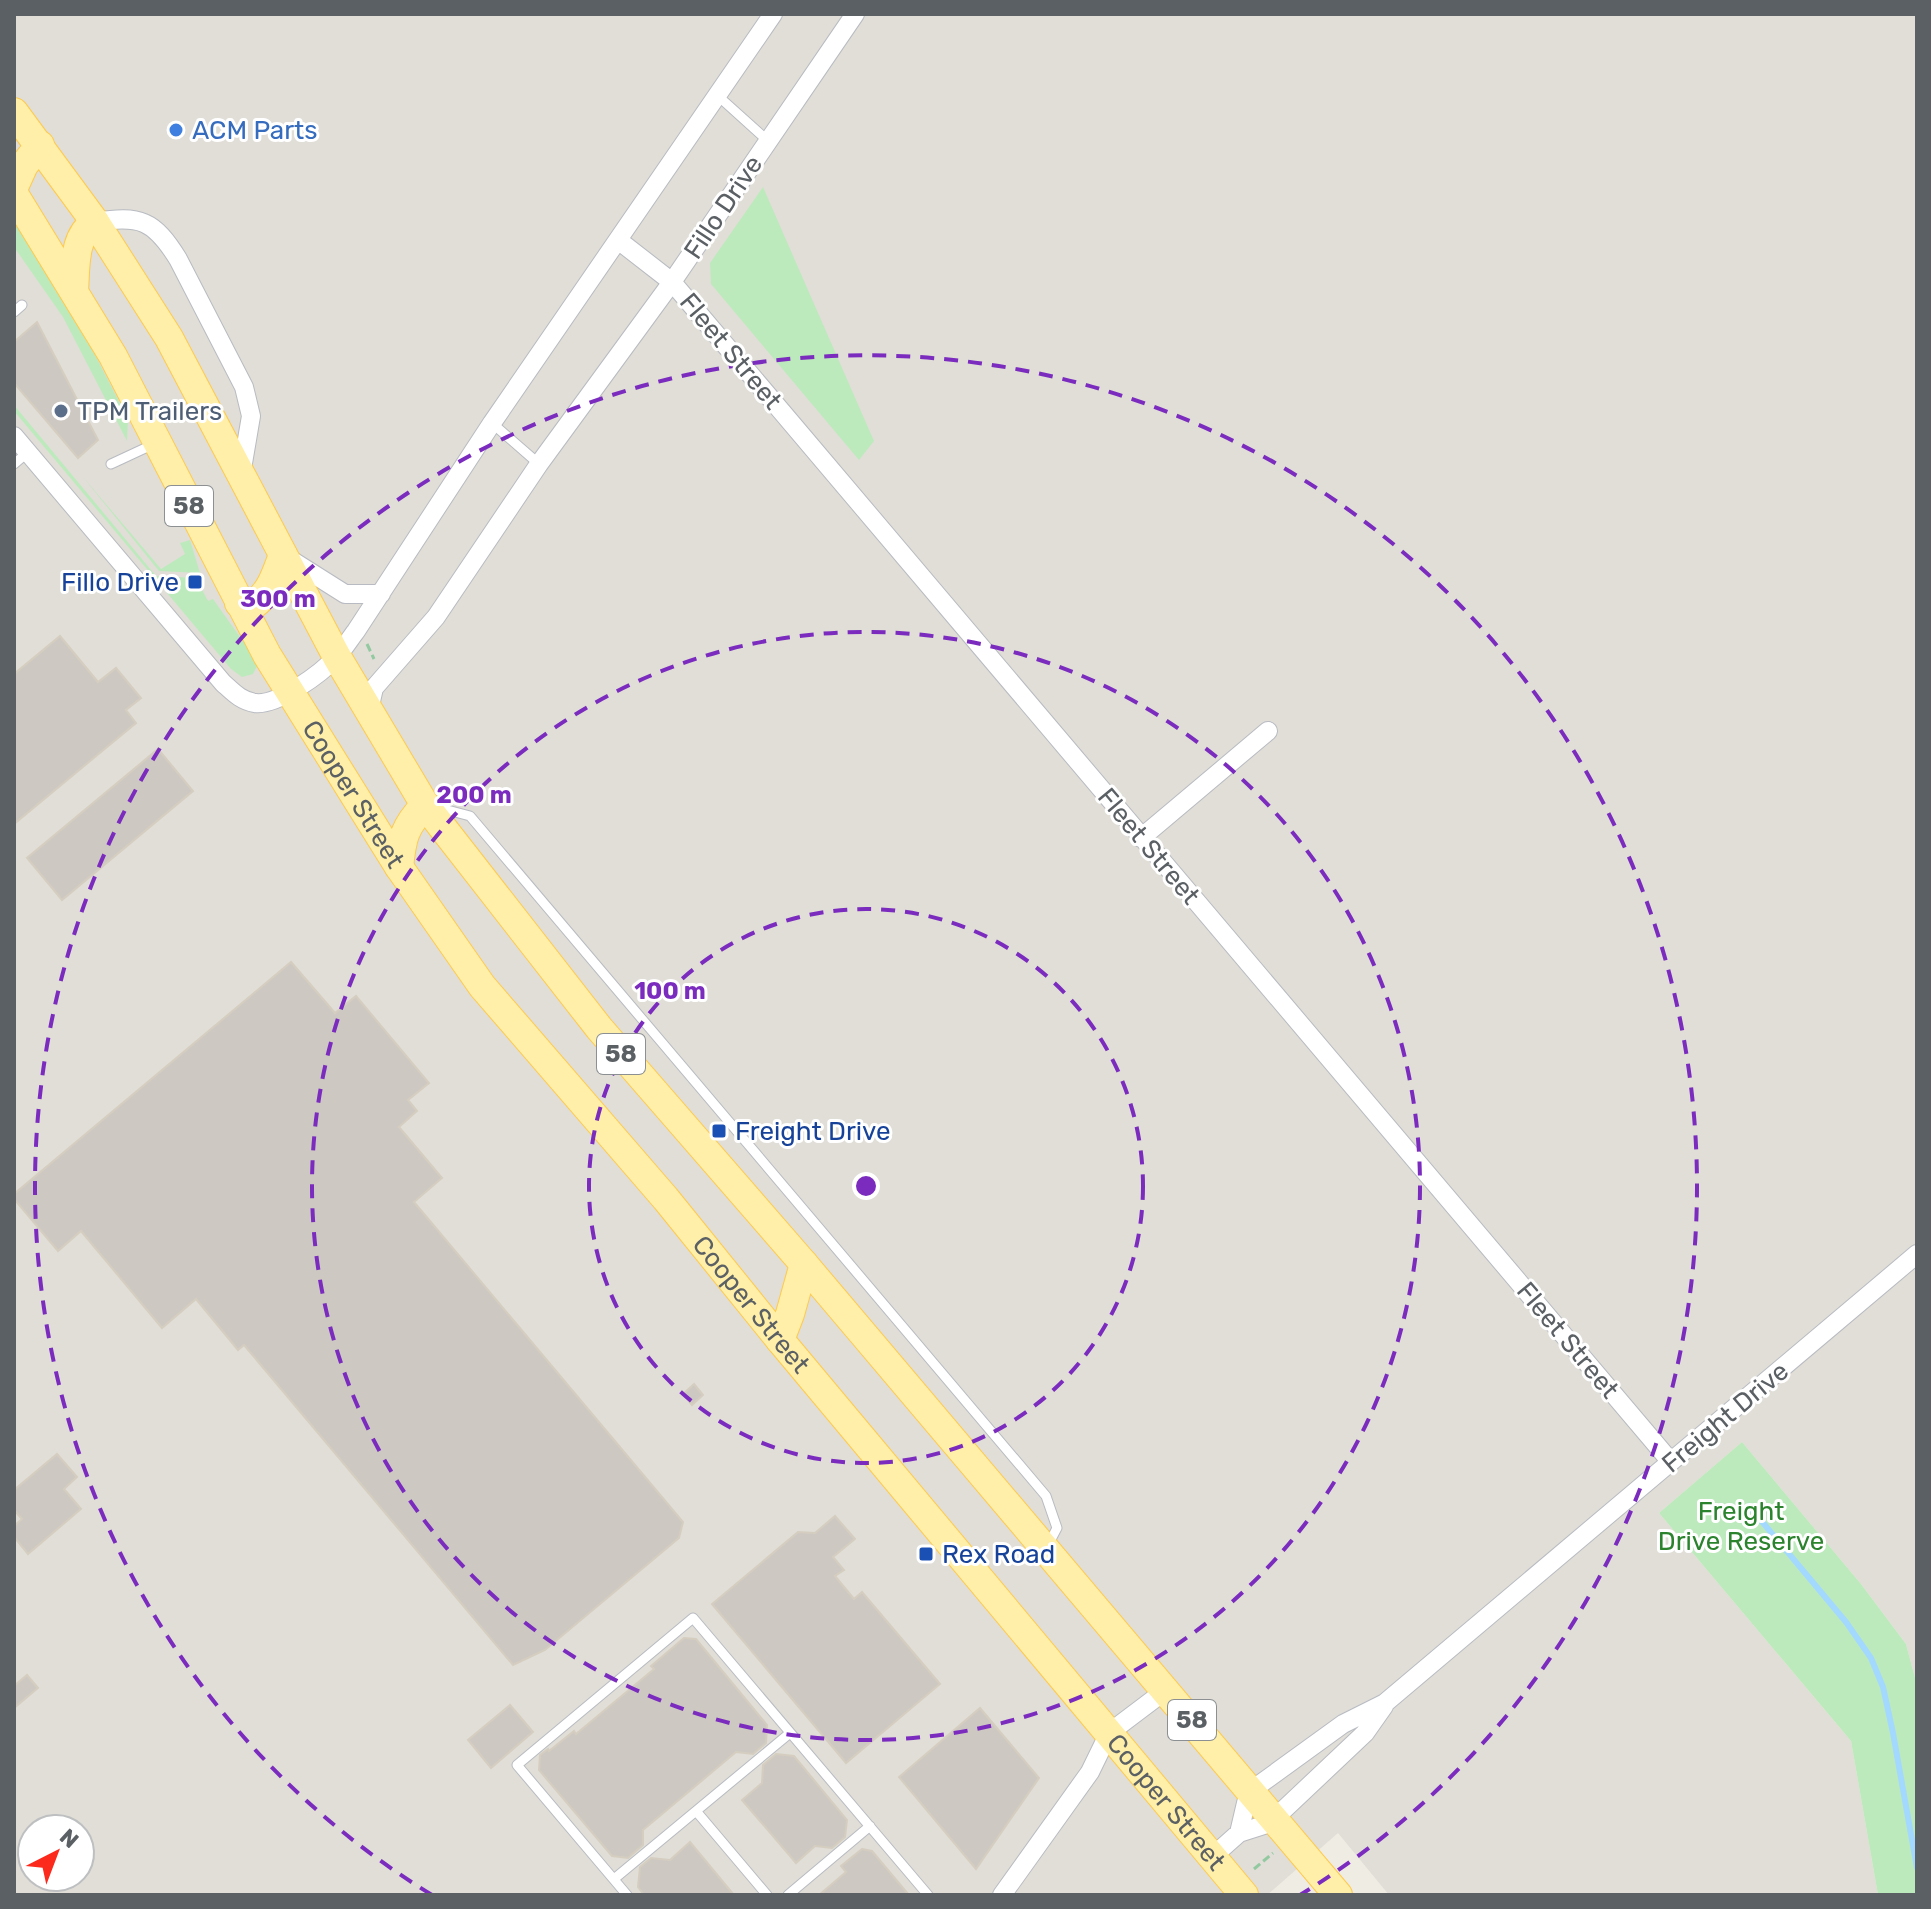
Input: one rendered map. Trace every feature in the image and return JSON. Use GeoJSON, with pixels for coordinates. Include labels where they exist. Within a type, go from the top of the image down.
{"type":"FeatureCollection","features":[{"type":"Feature","properties":{"kind":"main road","name":"58"},"geometry":{"type":"LineString","coordinates":[[14,112],[95,222],[169,338],[337,657],[425,805],[599,1028],[804,1264],[1338,1895]]}},
{"type":"Feature","properties":{"kind":"main road"},"geometry":{"type":"LineString","coordinates":[[14,187],[24,165],[40,145]]}},
{"type":"Feature","properties":{"kind":"main road","name":"Cooper Street"},"geometry":{"type":"LineString","coordinates":[[14,194],[113,356],[239,603],[289,691],[399,867],[482,986],[666,1199],[1212,1857],[1248,1883]]}},
{"type":"Feature","properties":{"kind":"main road"},"geometry":{"type":"LineString","coordinates":[[74,290],[78,243],[86,228],[95,222]]}},
{"type":"Feature","properties":{"kind":"main road"},"geometry":{"type":"LineString","coordinates":[[239,603],[252,606],[264,597],[273,584],[283,555]]}},
{"type":"Feature","properties":{"kind":"main road"},"geometry":{"type":"LineString","coordinates":[[399,867],[402,837],[410,821],[425,805]]}},
{"type":"Feature","properties":{"kind":"main road"},"geometry":{"type":"LineString","coordinates":[[780,1340],[804,1264]]}},
{"type":"Feature","properties":{"kind":"street"},"geometry":{"type":"LineString","coordinates":[[337,657],[492,423],[773,14]]}},
{"type":"Feature","properties":{"kind":"street","name":"Fillo Drive"},"geometry":{"type":"LineString","coordinates":[[369,710],[374,688],[436,617],[539,464],[672,282],[855,14]]}},
{"type":"Feature","properties":{"kind":"street"},"geometry":{"type":"LineString","coordinates":[[95,222],[121,218],[140,220],[154,227],[166,239],[178,259],[244,387],[251,416],[241,475]]}},
{"type":"Feature","properties":{"kind":"street","name":"Fleet Street"},"geometry":{"type":"LineString","coordinates":[[618,240],[672,282],[1671,1462]]}},
{"type":"Feature","properties":{"kind":"street","name":"Cooper Street"},"geometry":{"type":"LineString","coordinates":[[14,436],[21,458],[240,699],[257,703],[271,701],[316,675],[337,657]]}},
{"type":"Feature","properties":{"kind":"street"},"geometry":{"type":"LineString","coordinates":[[283,555],[345,594],[381,594]]}},
{"type":"Feature","properties":{"kind":"street"},"geometry":{"type":"LineString","coordinates":[[1141,838],[1268,731]]}},
{"type":"Feature","properties":{"kind":"street","name":"Freight Drive"},"geometry":{"type":"LineString","coordinates":[[1252,1790],[1343,1724],[1385,1703],[1917,1254]]}},
{"type":"Feature","properties":{"kind":"street"},"geometry":{"type":"LineString","coordinates":[[1002,1895],[1090,1772],[1109,1733],[1166,1690]]}},
{"type":"Feature","properties":{"kind":"street","name":"Freight Drive"},"geometry":{"type":"LineString","coordinates":[[1212,1857],[1239,1833],[1275,1818],[1365,1733],[1385,1703]]}},
{"type":"Feature","properties":{"kind":"street"},"geometry":{"type":"LineString","coordinates":[[1239,1833],[1252,1790]]}},
{"type":"Feature","properties":{"kind":"lane"},"geometry":{"type":"LineString","coordinates":[[717,95],[768,141]]}},
{"type":"Feature","properties":{"kind":"lane"},"geometry":{"type":"LineString","coordinates":[[492,423],[539,464]]}},
{"type":"Feature","properties":{"kind":"lane"},"geometry":{"type":"LineString","coordinates":[[111,464],[157,443]]}},
{"type":"Feature","properties":{"kind":"lane"},"geometry":{"type":"LineString","coordinates":[[425,805],[470,816],[1046,1496],[1057,1528],[1045,1550]]}},
{"type":"Feature","properties":{"kind":"lane"},"geometry":{"type":"LineString","coordinates":[[627,1895],[517,1765],[693,1618],[928,1895]]}},
{"type":"Feature","properties":{"kind":"lane"},"geometry":{"type":"LineString","coordinates":[[614,1879],[790,1733]]}},
{"type":"Feature","properties":{"kind":"lane"},"geometry":{"type":"LineString","coordinates":[[696,1811],[767,1895]]}},
{"type":"Feature","properties":{"kind":"lane"},"geometry":{"type":"LineString","coordinates":[[788,1895],[870,1826]]}},
{"type":"Feature","properties":{"kind":"path"},"geometry":{"type":"LineString","coordinates":[[363,637],[378,665]]}},
{"type":"Feature","properties":{"kind":"path"},"geometry":{"type":"LineString","coordinates":[[1248,1883],[1276,1851]]}},
{"type":"Feature","properties":{"kind":"shaded area"},"geometry":{"type":"Polygon","coordinates":[[[14,14],[1917,14],[1917,1685],[1906,1644],[1861,1584],[1742,1442],[1659,1513],[1851,1741],[1878,1895],[1389,1895],[1338,1833],[1267,1895],[14,1895],[14,14]]]}},
{"type":"Feature","properties":{"kind":"green space"},"geometry":{"type":"Polygon","coordinates":[[[763,187],[874,441],[859,460],[711,284],[710,263],[763,187]]]}},
{"type":"Feature","properties":{"kind":"green space"},"geometry":{"type":"Polygon","coordinates":[[[14,222],[95,355],[128,419],[127,441],[63,317],[14,247],[14,222]]]}},
{"type":"Feature","properties":{"kind":"green space"},"geometry":{"type":"Polygon","coordinates":[[[14,405],[156,576],[196,578],[208,601],[213,599],[245,644],[257,666],[253,674],[242,677],[231,669],[14,411],[14,405]]]}},
{"type":"Feature","properties":{"kind":"green space"},"geometry":{"type":"Polygon","coordinates":[[[83,477],[161,569],[185,554],[180,543],[190,540],[200,573],[159,571],[83,477]]]}},
{"type":"Feature","properties":{"kind":"green space","name":"Freight Drive Reserve"},"geometry":{"type":"Polygon","coordinates":[[[1742,1442],[1861,1584],[1906,1644],[1917,1685],[1917,1895],[1878,1895],[1851,1741],[1659,1513],[1742,1442]]]}},
{"type":"Feature","properties":{"kind":"building","name":"TPM Trailers"},"geometry":{"type":"Polygon","coordinates":[[[37,322],[98,440],[78,458],[14,383],[14,342],[37,322]]]}},
{"type":"Feature","properties":{"kind":"building"},"geometry":{"type":"Polygon","coordinates":[[[60,636],[98,682],[116,668],[141,698],[126,710],[136,723],[14,824],[14,674],[60,636]]]}},
{"type":"Feature","properties":{"kind":"building"},"geometry":{"type":"Polygon","coordinates":[[[158,749],[193,791],[62,900],[27,858],[158,749]]]}},
{"type":"Feature","properties":{"kind":"building"},"geometry":{"type":"Polygon","coordinates":[[[291,962],[335,1013],[356,996],[429,1083],[408,1100],[417,1111],[399,1127],[442,1178],[414,1202],[683,1522],[679,1538],[545,1650],[513,1665],[244,1345],[238,1350],[196,1299],[162,1328],[81,1231],[58,1251],[14,1199],[14,1194],[291,962]]]}},
{"type":"Feature","properties":{"kind":"building"},"geometry":{"type":"Polygon","coordinates":[[[694,1384],[703,1395],[692,1405],[683,1394],[694,1384]]]}},
{"type":"Feature","properties":{"kind":"building"},"geometry":{"type":"Polygon","coordinates":[[[57,1454],[77,1477],[64,1489],[81,1509],[28,1554],[14,1537],[14,1526],[22,1519],[14,1510],[14,1490],[57,1454]]]}},
{"type":"Feature","properties":{"kind":"building"},"geometry":{"type":"Polygon","coordinates":[[[835,1516],[855,1539],[833,1557],[844,1570],[835,1576],[854,1599],[862,1592],[940,1684],[846,1763],[712,1604],[798,1532],[815,1533],[835,1516]]]}},
{"type":"Feature","properties":{"kind":"building"},"geometry":{"type":"Polygon","coordinates":[[[684,1638],[696,1639],[767,1725],[766,1743],[753,1754],[736,1752],[643,1830],[643,1845],[628,1858],[612,1856],[539,1770],[540,1755],[574,1731],[576,1734],[654,1669],[651,1666],[684,1638]]]}},
{"type":"Feature","properties":{"kind":"building"},"geometry":{"type":"Polygon","coordinates":[[[27,1675],[38,1688],[14,1708],[14,1686],[27,1675]]]}},
{"type":"Feature","properties":{"kind":"building"},"geometry":{"type":"Polygon","coordinates":[[[510,1705],[533,1732],[491,1768],[468,1740],[510,1705]]]}},
{"type":"Feature","properties":{"kind":"building"},"geometry":{"type":"Polygon","coordinates":[[[980,1708],[1039,1778],[976,1869],[899,1777],[980,1708]]]}},
{"type":"Feature","properties":{"kind":"building"},"geometry":{"type":"Polygon","coordinates":[[[776,1754],[794,1756],[847,1820],[845,1837],[832,1848],[815,1846],[796,1863],[742,1800],[762,1783],[763,1765],[776,1754]]]}},
{"type":"Feature","properties":{"kind":"building"},"geometry":{"type":"Polygon","coordinates":[[[690,1842],[734,1895],[644,1895],[638,1887],[640,1867],[651,1858],[670,1860],[690,1842]]]}},
{"type":"Feature","properties":{"kind":"building"},"geometry":{"type":"Polygon","coordinates":[[[862,1849],[872,1851],[909,1895],[819,1895],[846,1872],[841,1866],[862,1849]]]}},
{"type":"Feature","properties":{"kind":"waterway"},"geometry":{"type":"LineString","coordinates":[[1749,1506],[1846,1622],[1871,1658],[1883,1687],[1917,1868]]}},
{"type":"Feature","properties":{"kind":"place","name":"ACM Parts"},"geometry":{"type":"Point","coordinates":[176,130]}},
{"type":"Feature","properties":{"kind":"place","name":"TPM Trailers"},"geometry":{"type":"Point","coordinates":[61,411]}},
{"type":"Feature","properties":{"kind":"place","name":"Fillo Drive"},"geometry":{"type":"Point","coordinates":[195,582]}},
{"type":"Feature","properties":{"kind":"place","name":"Freight Drive"},"geometry":{"type":"Point","coordinates":[719,1131]}},
{"type":"Feature","properties":{"kind":"place","name":"Rex Road"},"geometry":{"type":"Point","coordinates":[926,1554]}}]}
